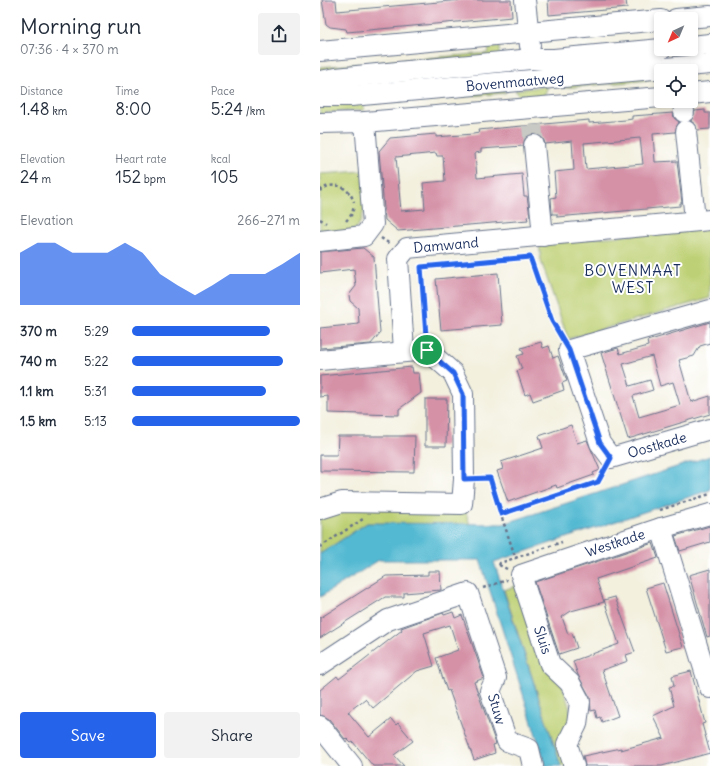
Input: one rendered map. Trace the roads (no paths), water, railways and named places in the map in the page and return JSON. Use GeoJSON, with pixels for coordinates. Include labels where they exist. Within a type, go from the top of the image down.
{"type":"FeatureCollection","features":[{"type":"Feature","properties":{"kind":"street"},"geometry":{"type":"LineString","coordinates":[[525,0],[533,80]]}},
{"type":"Feature","properties":{"kind":"street"},"geometry":{"type":"LineString","coordinates":[[698,17],[710,16]]}},
{"type":"Feature","properties":{"kind":"street"},"geometry":{"type":"LineString","coordinates":[[320,51],[654,21]]}},
{"type":"Feature","properties":{"kind":"street"},"geometry":{"type":"LineString","coordinates":[[698,45],[710,44]]}},
{"type":"Feature","properties":{"kind":"street","name":"Bovenmaatweg"},"geometry":{"type":"LineString","coordinates":[[320,82],[336,78],[531,59],[554,59],[654,50]]}},
{"type":"Feature","properties":{"kind":"street","name":"Bovenmaatweg"},"geometry":{"type":"LineString","coordinates":[[320,96],[351,96],[710,64]]}},
{"type":"Feature","properties":{"kind":"street"},"geometry":{"type":"LineString","coordinates":[[686,110],[710,92]]}},
{"type":"Feature","properties":{"kind":"street","name":"Bovenmaatweg"},"geometry":{"type":"LineString","coordinates":[[320,123],[531,117],[654,98]]}},
{"type":"Feature","properties":{"kind":"street","name":"Damwand"},"geometry":{"type":"LineString","coordinates":[[404,351],[398,260],[407,248],[702,220],[686,110]]}},
{"type":"Feature","properties":{"kind":"street"},"geometry":{"type":"LineString","coordinates":[[320,241],[364,236],[373,224],[365,122]]}},
{"type":"Feature","properties":{"kind":"street"},"geometry":{"type":"LineString","coordinates":[[534,145],[543,236]]}},
{"type":"Feature","properties":{"kind":"street","name":"Oostkade"},"geometry":{"type":"LineString","coordinates":[[710,310],[569,350],[600,443],[611,458],[710,430]]}},
{"type":"Feature","properties":{"kind":"street"},"geometry":{"type":"LineString","coordinates":[[320,360],[427,350],[453,373],[463,394],[464,479],[462,504],[342,502],[320,508]]}},
{"type":"Feature","properties":{"kind":"street","name":"Westkade"},"geometry":{"type":"LineString","coordinates":[[512,570],[710,514]]}},
{"type":"Feature","properties":{"kind":"street"},"geometry":{"type":"LineString","coordinates":[[661,528],[710,688]]}},
{"type":"Feature","properties":{"kind":"street","name":"Sluis"},"geometry":{"type":"LineString","coordinates":[[512,570],[550,664],[570,683],[580,702],[577,724],[568,744],[574,766]]}},
{"type":"Feature","properties":{"kind":"street","name":"Stuw"},"geometry":{"type":"LineString","coordinates":[[320,665],[388,620],[475,591],[496,678],[490,691],[507,741],[529,749],[533,766]]}},
{"type":"Feature","properties":{"kind":"street"},"geometry":{"type":"LineString","coordinates":[[320,726],[352,766]]}},
{"type":"Feature","properties":{"kind":"water"},"geometry":{"type":"Polygon","coordinates":[[[710,456],[710,490],[494,562],[561,766],[546,766],[480,560],[379,560],[320,597],[320,554],[367,523],[503,524],[710,456]]]}},
{"type":"Feature","properties":{"kind":"tunnel"},"geometry":{"type":"LineString","coordinates":[[532,125],[534,145]]}},
{"type":"Feature","properties":{"kind":"district","name":"BOVENMAAT WEST"},"geometry":{"type":"Point","coordinates":[633,278]}}]}
